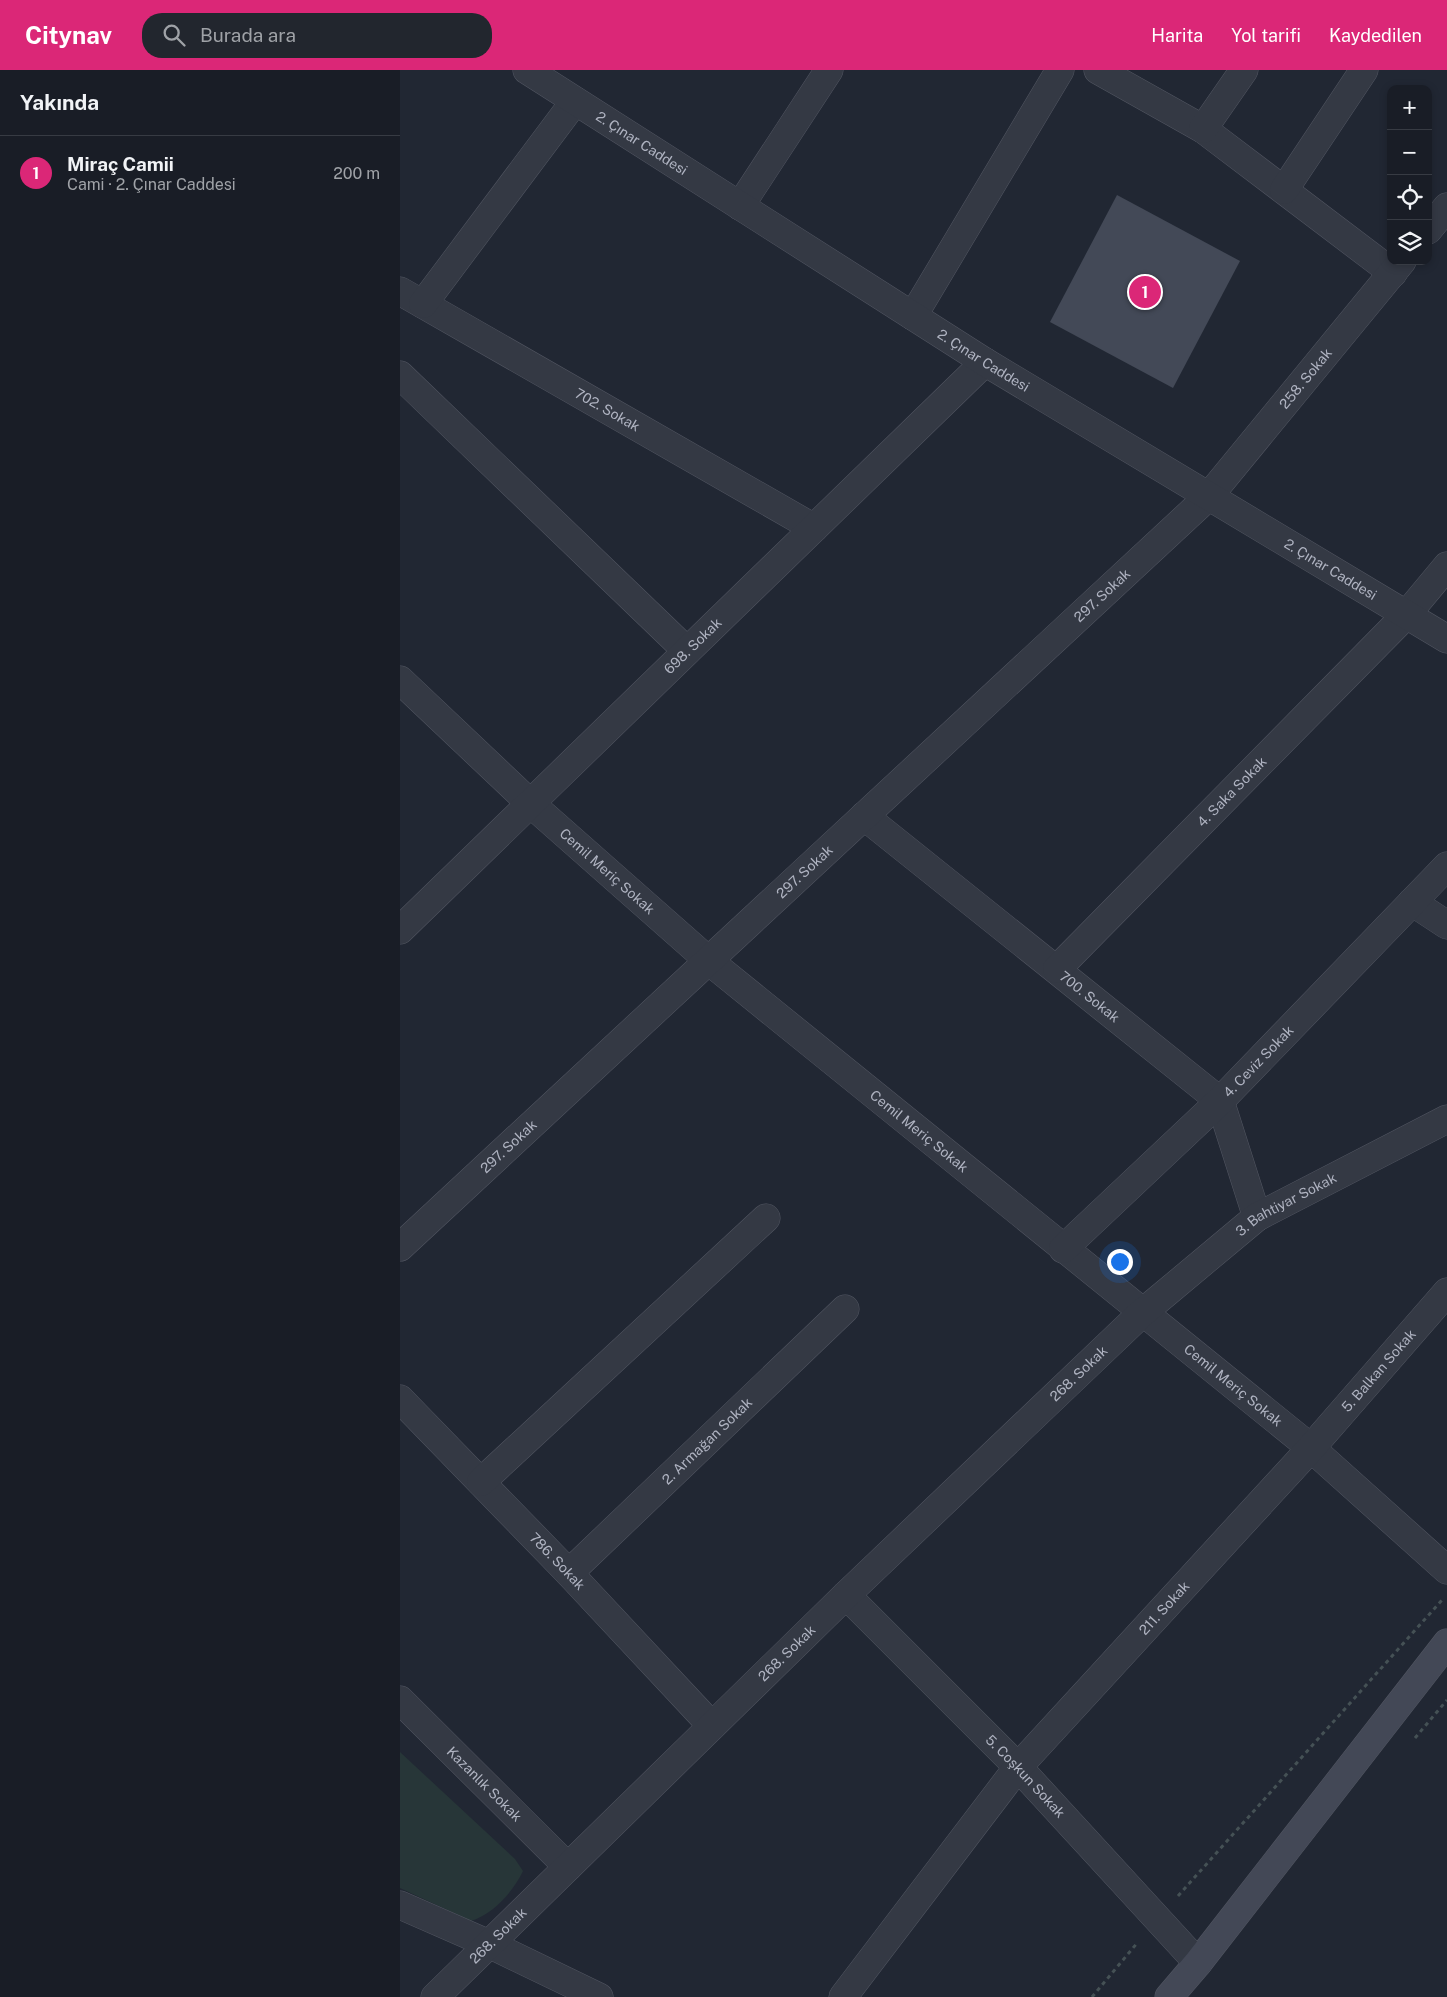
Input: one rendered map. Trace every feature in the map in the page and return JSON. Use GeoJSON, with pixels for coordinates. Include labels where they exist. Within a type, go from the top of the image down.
{"type":"FeatureCollection","features":[{"type":"Feature","properties":{"kind":"main road"},"geometry":{"type":"LineString","coordinates":[[1168,1997],[1198,1963],[1447,1643]]}},
{"type":"Feature","properties":{"kind":"street","name":"2. Çınar Caddesi"},"geometry":{"type":"LineString","coordinates":[[527,70],[985,362],[1447,639]]}},
{"type":"Feature","properties":{"kind":"street"},"geometry":{"type":"LineString","coordinates":[[740,206],[829,70]]}},
{"type":"Feature","properties":{"kind":"street"},"geometry":{"type":"LineString","coordinates":[[913,316],[1060,70]]}},
{"type":"Feature","properties":{"kind":"street"},"geometry":{"type":"LineString","coordinates":[[1098,70],[1203,129],[1284,190],[1398,267]]}},
{"type":"Feature","properties":{"kind":"street"},"geometry":{"type":"LineString","coordinates":[[1203,129],[1244,70]]}},
{"type":"Feature","properties":{"kind":"street"},"geometry":{"type":"LineString","coordinates":[[1284,190],[1364,70]]}},
{"type":"Feature","properties":{"kind":"street"},"geometry":{"type":"LineString","coordinates":[[424,304],[575,101]]}},
{"type":"Feature","properties":{"kind":"street"},"geometry":{"type":"LineString","coordinates":[[1432,225],[1447,207]]}},
{"type":"Feature","properties":{"kind":"street","name":"258. Sokak"},"geometry":{"type":"LineString","coordinates":[[1209,496],[1398,267]]}},
{"type":"Feature","properties":{"kind":"street","name":"702. Sokak"},"geometry":{"type":"LineString","coordinates":[[400,290],[814,528]]}},
{"type":"Feature","properties":{"kind":"street","name":"698. Sokak"},"geometry":{"type":"LineString","coordinates":[[400,930],[985,362]]}},
{"type":"Feature","properties":{"kind":"street"},"geometry":{"type":"LineString","coordinates":[[400,375],[687,651]]}},
{"type":"Feature","properties":{"kind":"street","name":"297. Sokak"},"geometry":{"type":"LineString","coordinates":[[400,1247],[1209,496]]}},
{"type":"Feature","properties":{"kind":"street","name":"4. Saka Sokak"},"geometry":{"type":"LineString","coordinates":[[1057,968],[1407,614],[1447,566]]}},
{"type":"Feature","properties":{"kind":"street","name":"Cemil Meriç Sokak"},"geometry":{"type":"LineString","coordinates":[[400,680],[530,803],[709,961],[1310,1448],[1447,1570]]}},
{"type":"Feature","properties":{"kind":"street","name":"700. Sokak"},"geometry":{"type":"LineString","coordinates":[[864,816],[1057,968],[1220,1101]]}},
{"type":"Feature","properties":{"kind":"street","name":"4. Ceviz Sokak"},"geometry":{"type":"LineString","coordinates":[[1063,1249],[1220,1101],[1447,866]]}},
{"type":"Feature","properties":{"kind":"street"},"geometry":{"type":"LineString","coordinates":[[1412,902],[1447,925]]}},
{"type":"Feature","properties":{"kind":"street"},"geometry":{"type":"LineString","coordinates":[[1220,1101],[1257,1217]]}},
{"type":"Feature","properties":{"kind":"street","name":"3. Bahtiyar Sokak"},"geometry":{"type":"LineString","coordinates":[[1142,1313],[1257,1217],[1447,1119]]}},
{"type":"Feature","properties":{"kind":"street"},"geometry":{"type":"LineString","coordinates":[[481,1482],[766,1218]]}},
{"type":"Feature","properties":{"kind":"street","name":"5. Balkan Sokak"},"geometry":{"type":"LineString","coordinates":[[1310,1448],[1447,1292]]}},
{"type":"Feature","properties":{"kind":"street","name":"2. Armağan Sokak"},"geometry":{"type":"LineString","coordinates":[[569,1573],[845,1309]]}},
{"type":"Feature","properties":{"kind":"street","name":"268. Sokak"},"geometry":{"type":"LineString","coordinates":[[435,1997],[846,1595],[1142,1313]]}},
{"type":"Feature","properties":{"kind":"street","name":"786. Sokak"},"geometry":{"type":"LineString","coordinates":[[400,1399],[569,1573],[712,1726]]}},
{"type":"Feature","properties":{"kind":"street","name":"211. Sokak"},"geometry":{"type":"LineString","coordinates":[[844,1997],[1018,1767],[1310,1448]]}},
{"type":"Feature","properties":{"kind":"street","name":"5. Coşkun Sokak"},"geometry":{"type":"LineString","coordinates":[[846,1595],[1018,1767],[1198,1963]]}},
{"type":"Feature","properties":{"kind":"street","name":"Kazanlık Sokak"},"geometry":{"type":"LineString","coordinates":[[400,1700],[568,1867]]}},
{"type":"Feature","properties":{"kind":"street"},"geometry":{"type":"LineString","coordinates":[[400,1905],[489,1944],[599,1997]]}},
{"type":"Feature","properties":{"kind":"path"},"geometry":{"type":"LineString","coordinates":[[1092,1997],[1447,1594]]}},
{"type":"Feature","properties":{"kind":"shaded area"},"geometry":{"type":"Polygon","coordinates":[[[400,1752],[515,1859],[523,1871],[514,1887],[502,1901],[479,1918],[471,1921],[400,1888],[400,1752]]]}},
{"type":"Feature","properties":{"kind":"building"},"geometry":{"type":"Polygon","coordinates":[[[1117,195],[1240,261],[1173,388],[1050,322],[1117,195]]]}},
{"type":"Feature","properties":{"kind":"place","name":"Miraç Camii"},"geometry":{"type":"Point","coordinates":[1145,292]}}]}
